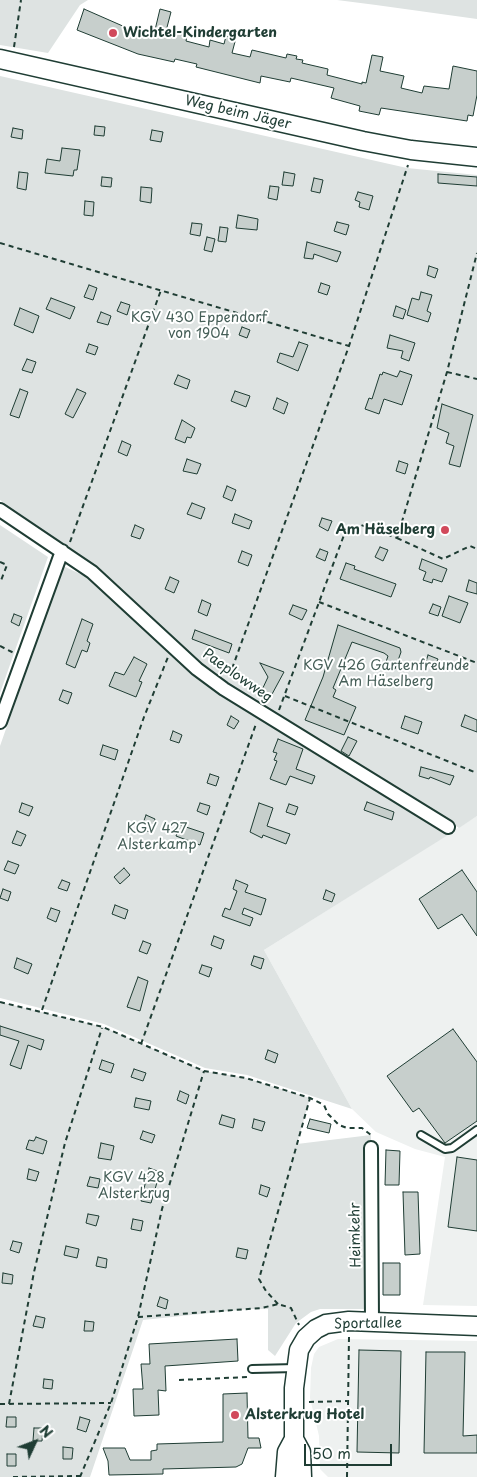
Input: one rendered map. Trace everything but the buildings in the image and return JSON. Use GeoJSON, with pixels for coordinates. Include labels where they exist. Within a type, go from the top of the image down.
{"type":"FeatureCollection","features":[{"type":"Feature","properties":{"kind":"street","name":"Weg beim Jäger"},"geometry":{"type":"LineString","coordinates":[[5,60],[363,141],[411,150],[477,156]]}},
{"type":"Feature","properties":{"kind":"street","name":"Paeplowweg"},"geometry":{"type":"LineString","coordinates":[[0,510],[92,572],[198,669],[224,689],[448,827]]}},
{"type":"Feature","properties":{"kind":"street"},"geometry":{"type":"LineString","coordinates":[[0,722],[64,552]]}},
{"type":"Feature","properties":{"kind":"street","name":"Heimkehr"},"geometry":{"type":"LineString","coordinates":[[371,1148],[372,1322]]}},
{"type":"Feature","properties":{"kind":"street","name":"Sportallee"},"geometry":{"type":"LineString","coordinates":[[306,1338],[326,1324],[349,1321],[477,1326]]}},
{"type":"Feature","properties":{"kind":"street"},"geometry":{"type":"LineString","coordinates":[[302,1477],[301,1452],[294,1439],[293,1402],[299,1350],[306,1338]]}},
{"type":"Feature","properties":{"kind":"street"},"geometry":{"type":"LineString","coordinates":[[285,1477],[287,1452],[294,1439]]}},
{"type":"Feature","properties":{"kind":"lane"},"geometry":{"type":"LineString","coordinates":[[421,1135],[445,1149],[452,1148],[477,1130]]}},
{"type":"Feature","properties":{"kind":"lane"},"geometry":{"type":"LineString","coordinates":[[252,1370],[296,1368]]}},
{"type":"Feature","properties":{"kind":"path"},"geometry":{"type":"LineString","coordinates":[[5,60],[16,39],[21,0]]}},
{"type":"Feature","properties":{"kind":"path"},"geometry":{"type":"LineString","coordinates":[[224,689],[348,346],[411,150]]}},
{"type":"Feature","properties":{"kind":"path"},"geometry":{"type":"LineString","coordinates":[[0,243],[348,346]]}},
{"type":"Feature","properties":{"kind":"path"},"geometry":{"type":"LineString","coordinates":[[397,538],[447,372],[477,253]]}},
{"type":"Feature","properties":{"kind":"path"},"geometry":{"type":"LineString","coordinates":[[64,552],[162,290]]}},
{"type":"Feature","properties":{"kind":"path"},"geometry":{"type":"LineString","coordinates":[[447,372],[477,379]]}},
{"type":"Feature","properties":{"kind":"path"},"geometry":{"type":"LineString","coordinates":[[477,549],[470,546],[444,559],[397,538],[361,525],[344,535],[285,696],[477,773]]}},
{"type":"Feature","properties":{"kind":"path"},"geometry":{"type":"LineString","coordinates":[[0,562],[7,565],[0,583]]}},
{"type":"Feature","properties":{"kind":"path"},"geometry":{"type":"LineString","coordinates":[[319,602],[477,663]]}},
{"type":"Feature","properties":{"kind":"path"},"geometry":{"type":"LineString","coordinates":[[42,1010],[144,718],[173,645]]}},
{"type":"Feature","properties":{"kind":"path"},"geometry":{"type":"LineString","coordinates":[[141,1044],[261,711]]}},
{"type":"Feature","properties":{"kind":"path"},"geometry":{"type":"LineString","coordinates":[[0,1002],[42,1010],[103,1027],[204,1071],[246,1078],[309,1098],[324,1105],[328,1114],[339,1125],[347,1128],[362,1128],[371,1135],[371,1148]]}},
{"type":"Feature","properties":{"kind":"path"},"geometry":{"type":"LineString","coordinates":[[9,1404],[34,1272],[65,1143],[103,1027]]}},
{"type":"Feature","properties":{"kind":"path"},"geometry":{"type":"LineString","coordinates":[[13,1477],[80,1476],[112,1402],[138,1317],[162,1209],[204,1071]]}},
{"type":"Feature","properties":{"kind":"path"},"geometry":{"type":"LineString","coordinates":[[306,1338],[291,1308],[278,1304],[266,1291],[259,1279],[309,1098]]}},
{"type":"Feature","properties":{"kind":"path"},"geometry":{"type":"LineString","coordinates":[[138,1317],[262,1308],[278,1304]]}},
{"type":"Feature","properties":{"kind":"path"},"geometry":{"type":"LineString","coordinates":[[347,1477],[349,1321]]}},
{"type":"Feature","properties":{"kind":"path"},"geometry":{"type":"LineString","coordinates":[[179,1380],[256,1377]]}},
{"type":"Feature","properties":{"kind":"path"},"geometry":{"type":"LineString","coordinates":[[293,1402],[347,1401]]}},
{"type":"Feature","properties":{"kind":"path"},"geometry":{"type":"LineString","coordinates":[[0,1404],[112,1402]]}},
{"type":"Feature","properties":{"kind":"shaded area"},"geometry":{"type":"Polygon","coordinates":[[[477,816],[477,1306],[423,1305],[445,1157],[415,1149],[376,1132],[352,1109],[264,950],[477,816]]]}},
{"type":"Feature","properties":{"kind":"shaded area"},"geometry":{"type":"Polygon","coordinates":[[[338,1339],[477,1341],[477,1477],[328,1477],[320,1469],[319,1436],[310,1398],[311,1368],[314,1354],[319,1347],[338,1339]]]}},
{"type":"Feature","properties":{"kind":"green space"},"geometry":{"type":"Polygon","coordinates":[[[0,0],[88,0],[80,5],[48,53],[0,45],[0,0]]]}},
{"type":"Feature","properties":{"kind":"green space"},"geometry":{"type":"Polygon","coordinates":[[[337,0],[477,0],[477,19],[376,5],[337,0]]]}},
{"type":"Feature","properties":{"kind":"green space","name":"KGV 430 Eppendorf von 1904"},"geometry":{"type":"Polygon","coordinates":[[[0,76],[407,168],[477,175],[477,816],[459,828],[371,771],[230,687],[200,664],[96,567],[0,500],[0,76]]]}},
{"type":"Feature","properties":{"kind":"green space"},"geometry":{"type":"Polygon","coordinates":[[[0,525],[48,557],[0,693],[0,525]]]}},
{"type":"Feature","properties":{"kind":"green space","name":"KGV 427 Alsterkamp"},"geometry":{"type":"Polygon","coordinates":[[[63,566],[87,577],[195,673],[222,693],[448,835],[264,950],[352,1109],[247,1075],[205,1068],[104,1024],[0,998],[0,746],[63,566]]]}},
{"type":"Feature","properties":{"kind":"green space","name":"KGV 428 Alsterkrug"},"geometry":{"type":"Polygon","coordinates":[[[0,1002],[103,1027],[204,1071],[246,1078],[310,1098],[297,1144],[371,1135],[372,1309],[320,1309],[311,1312],[296,1323],[275,1356],[268,1350],[268,1309],[249,1309],[143,1320],[90,1477],[0,1477],[0,1002]]]}},
{"type":"Feature","properties":{"kind":"place","name":"Wichtel-Kindergarten"},"geometry":{"type":"Point","coordinates":[113,33]}},
{"type":"Feature","properties":{"kind":"place","name":"Am Häselberg"},"geometry":{"type":"Point","coordinates":[445,530]}},
{"type":"Feature","properties":{"kind":"place","name":"Alsterkrug Hotel"},"geometry":{"type":"Point","coordinates":[235,1415]}},
{"type":"Feature","properties":{"kind":"park label","name":"KGV 426 Gartenfreunde Am Häselberg"},"geometry":{"type":"Point","coordinates":[386,674]}}]}
